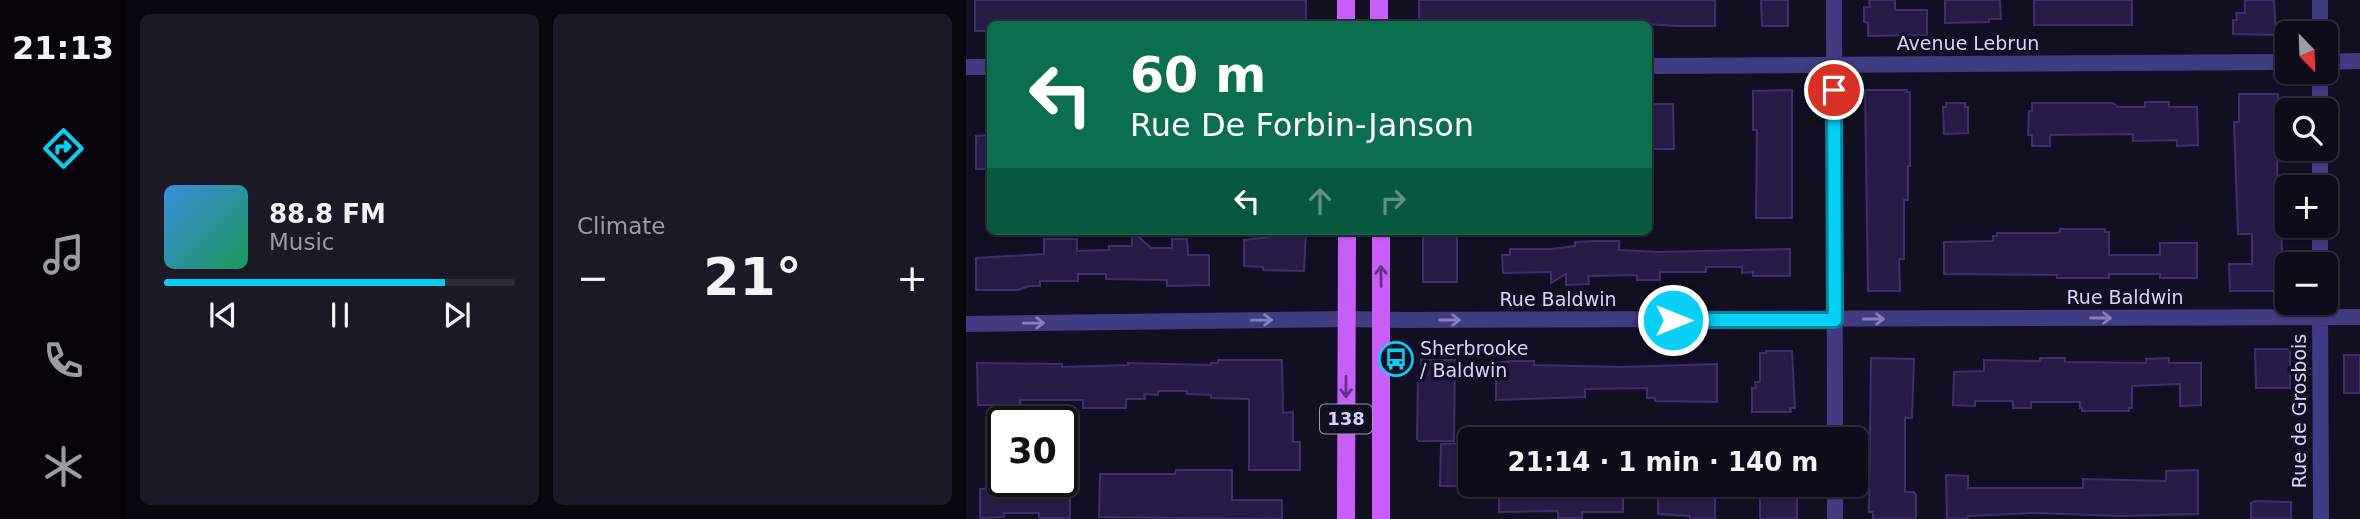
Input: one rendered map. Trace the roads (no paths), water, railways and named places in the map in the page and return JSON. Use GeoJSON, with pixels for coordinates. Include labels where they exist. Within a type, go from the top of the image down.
{"type":"FeatureCollection","features":[{"type":"Feature","properties":{"kind":"main road"},"geometry":{"type":"LineString","coordinates":[[1346,0],[1346,21]]}},
{"type":"Feature","properties":{"kind":"main road"},"geometry":{"type":"LineString","coordinates":[[1379,0],[1379,21]]}},
{"type":"Feature","properties":{"kind":"main road","name":"138"},"geometry":{"type":"LineString","coordinates":[[1346,519],[1347,235]]}},
{"type":"Feature","properties":{"kind":"main road","name":"138"},"geometry":{"type":"LineString","coordinates":[[1381,235],[1381,519]]}},
{"type":"Feature","properties":{"kind":"street"},"geometry":{"type":"LineString","coordinates":[[1834,0],[1835,427]]}},
{"type":"Feature","properties":{"kind":"street"},"geometry":{"type":"LineString","coordinates":[[2320,0],[2320,21]]}},
{"type":"Feature","properties":{"kind":"street"},"geometry":{"type":"LineString","coordinates":[[2338,62],[2360,61]]}},
{"type":"Feature","properties":{"kind":"street","name":"Avenue Lebrun"},"geometry":{"type":"LineString","coordinates":[[1652,66],[2275,62]]}},
{"type":"Feature","properties":{"kind":"street"},"geometry":{"type":"LineString","coordinates":[[966,67],[987,67]]}},
{"type":"Feature","properties":{"kind":"street","name":"Rue Baldwin"},"geometry":{"type":"LineString","coordinates":[[966,324],[1346,318],[1835,320],[2275,311]]}},
{"type":"Feature","properties":{"kind":"street","name":"Rue Baldwin"},"geometry":{"type":"LineString","coordinates":[[2338,313],[2360,317]]}},
{"type":"Feature","properties":{"kind":"street","name":"Rue de Grosbois"},"geometry":{"type":"LineString","coordinates":[[2320,315],[2320,519]]}},
{"type":"Feature","properties":{"kind":"street"},"geometry":{"type":"LineString","coordinates":[[1835,497],[1835,519]]}},
{"type":"Feature","properties":{"kind":"place","name":"Sherbrooke / Baldwin"},"geometry":{"type":"Point","coordinates":[1396,359]}}]}
